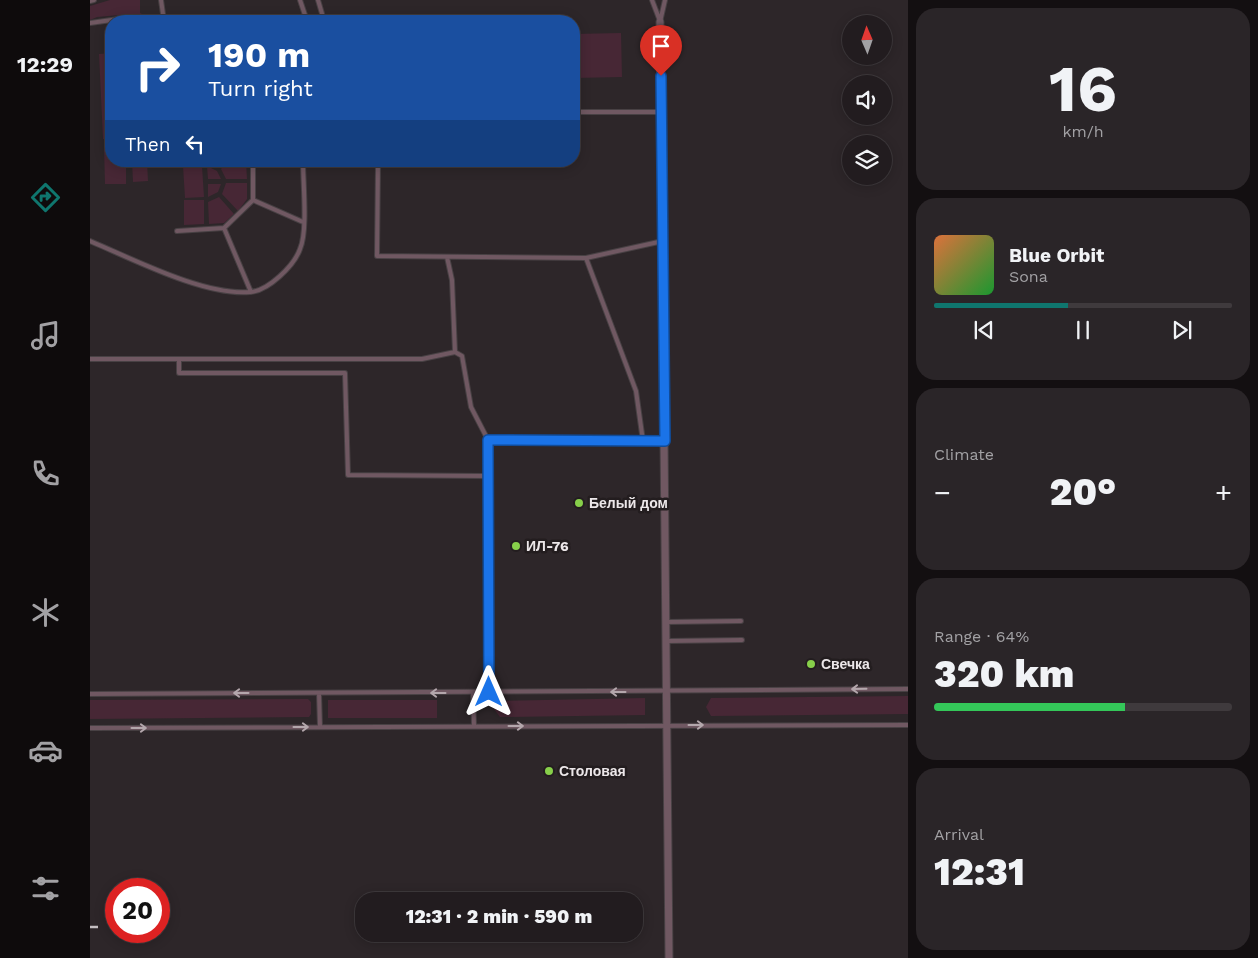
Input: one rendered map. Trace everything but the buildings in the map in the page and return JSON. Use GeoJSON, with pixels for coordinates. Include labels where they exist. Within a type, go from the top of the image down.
{"type":"FeatureCollection","features":[{"type":"Feature","properties":{"kind":"street"},"geometry":{"type":"LineString","coordinates":[[660,22],[669,958]]}},
{"type":"Feature","properties":{"kind":"lane"},"geometry":{"type":"LineString","coordinates":[[90,1],[94,0]]}},
{"type":"Feature","properties":{"kind":"lane"},"geometry":{"type":"LineString","coordinates":[[161,0],[163,15]]}},
{"type":"Feature","properties":{"kind":"lane"},"geometry":{"type":"LineString","coordinates":[[300,0],[306,15]]}},
{"type":"Feature","properties":{"kind":"lane"},"geometry":{"type":"LineString","coordinates":[[318,0],[322,15]]}},
{"type":"Feature","properties":{"kind":"lane"},"geometry":{"type":"LineString","coordinates":[[652,0],[660,22]]}},
{"type":"Feature","properties":{"kind":"lane"},"geometry":{"type":"LineString","coordinates":[[660,22],[665,0]]}},
{"type":"Feature","properties":{"kind":"lane"},"geometry":{"type":"LineString","coordinates":[[90,22],[105,20]]}},
{"type":"Feature","properties":{"kind":"lane"},"geometry":{"type":"LineString","coordinates":[[580,112],[662,112]]}},
{"type":"Feature","properties":{"kind":"lane"},"geometry":{"type":"LineString","coordinates":[[177,230],[224,228],[253,200],[253,167]]}},
{"type":"Feature","properties":{"kind":"lane"},"geometry":{"type":"LineString","coordinates":[[90,241],[210,288],[251,292],[283,276],[301,249],[303,167]]}},
{"type":"Feature","properties":{"kind":"lane"},"geometry":{"type":"LineString","coordinates":[[378,167],[377,256],[586,258],[663,241]]}},
{"type":"Feature","properties":{"kind":"lane"},"geometry":{"type":"LineString","coordinates":[[253,200],[303,222]]}},
{"type":"Feature","properties":{"kind":"lane"},"geometry":{"type":"LineString","coordinates":[[224,228],[251,292]]}},
{"type":"Feature","properties":{"kind":"lane"},"geometry":{"type":"LineString","coordinates":[[447,257],[452,280],[455,352],[464,359],[471,407],[488,440],[489,692]]}},
{"type":"Feature","properties":{"kind":"lane"},"geometry":{"type":"LineString","coordinates":[[586,258],[636,391],[643,441]]}},
{"type":"Feature","properties":{"kind":"lane"},"geometry":{"type":"LineString","coordinates":[[90,359],[422,359],[455,352]]}},
{"type":"Feature","properties":{"kind":"lane"},"geometry":{"type":"LineString","coordinates":[[179,359],[179,373],[346,373],[348,475],[488,476]]}},
{"type":"Feature","properties":{"kind":"lane"},"geometry":{"type":"LineString","coordinates":[[488,440],[665,441]]}},
{"type":"Feature","properties":{"kind":"lane"},"geometry":{"type":"LineString","coordinates":[[666,622],[741,621]]}},
{"type":"Feature","properties":{"kind":"lane"},"geometry":{"type":"LineString","coordinates":[[667,641],[742,640]]}},
{"type":"Feature","properties":{"kind":"lane"},"geometry":{"type":"LineString","coordinates":[[90,694],[667,692],[908,688]]}},
{"type":"Feature","properties":{"kind":"lane"},"geometry":{"type":"LineString","coordinates":[[473,692],[474,726]]}},
{"type":"Feature","properties":{"kind":"lane"},"geometry":{"type":"LineString","coordinates":[[319,693],[320,727]]}},
{"type":"Feature","properties":{"kind":"lane"},"geometry":{"type":"LineString","coordinates":[[90,728],[908,725]]}},
{"type":"Feature","properties":{"kind":"shaded area"},"geometry":{"type":"Polygon","coordinates":[[[110,0],[140,0],[140,13],[144,15],[105,15],[90,20],[90,6],[110,0]]]}},
{"type":"Feature","properties":{"kind":"shaded area"},"geometry":{"type":"Polygon","coordinates":[[[621,33],[622,77],[580,78],[580,34],[621,33]]]}},
{"type":"Feature","properties":{"kind":"shaded area"},"geometry":{"type":"Polygon","coordinates":[[[99,54],[105,54],[105,139],[103,139],[99,54]]]}},
{"type":"Feature","properties":{"kind":"shaded area"},"geometry":{"type":"Polygon","coordinates":[[[104,147],[105,167],[126,167],[126,184],[105,184],[104,147]]]}},
{"type":"Feature","properties":{"kind":"shaded area"},"geometry":{"type":"Polygon","coordinates":[[[132,167],[147,167],[148,181],[133,182],[132,167]]]}},
{"type":"Feature","properties":{"kind":"shaded area"},"geometry":{"type":"Polygon","coordinates":[[[183,167],[202,167],[204,197],[185,198],[183,167]]]}},
{"type":"Feature","properties":{"kind":"shaded area"},"geometry":{"type":"Polygon","coordinates":[[[207,167],[217,171],[221,179],[208,179],[207,167]]]}},
{"type":"Feature","properties":{"kind":"shaded area"},"geometry":{"type":"Polygon","coordinates":[[[223,167],[246,167],[247,179],[226,179],[221,169],[223,167]]]}},
{"type":"Feature","properties":{"kind":"shaded area"},"geometry":{"type":"Polygon","coordinates":[[[226,183],[247,183],[247,199],[238,211],[222,194],[226,183]]]}},
{"type":"Feature","properties":{"kind":"shaded area"},"geometry":{"type":"Polygon","coordinates":[[[208,184],[221,184],[218,192],[208,197],[208,184]]]}},
{"type":"Feature","properties":{"kind":"shaded area"},"geometry":{"type":"Polygon","coordinates":[[[219,197],[234,214],[224,223],[209,224],[208,202],[219,197]]]}},
{"type":"Feature","properties":{"kind":"shaded area"},"geometry":{"type":"Polygon","coordinates":[[[184,200],[204,200],[204,224],[184,225],[184,200]]]}},
{"type":"Feature","properties":{"kind":"shaded area"},"geometry":{"type":"Polygon","coordinates":[[[908,696],[908,714],[711,716],[706,707],[711,698],[908,696]]]}},
{"type":"Feature","properties":{"kind":"shaded area"},"geometry":{"type":"Polygon","coordinates":[[[645,698],[645,715],[500,717],[494,709],[500,701],[645,698]]]}},
{"type":"Feature","properties":{"kind":"shaded area"},"geometry":{"type":"Polygon","coordinates":[[[308,699],[311,702],[311,714],[309,717],[90,719],[90,700],[308,699]]]}},
{"type":"Feature","properties":{"kind":"shaded area"},"geometry":{"type":"Polygon","coordinates":[[[328,700],[437,700],[437,718],[328,718],[328,700]]]}},
{"type":"Feature","properties":{"kind":"railway"},"geometry":{"type":"LineString","coordinates":[[90,927],[98,927]]}},
{"type":"Feature","properties":{"kind":"place","name":"Белый дом"},"geometry":{"type":"Point","coordinates":[579,503]}},
{"type":"Feature","properties":{"kind":"place","name":"ИЛ-76"},"geometry":{"type":"Point","coordinates":[516,546]}},
{"type":"Feature","properties":{"kind":"place","name":"Свечка"},"geometry":{"type":"Point","coordinates":[811,664]}},
{"type":"Feature","properties":{"kind":"place","name":"Столовая"},"geometry":{"type":"Point","coordinates":[549,771]}},
{"type":"Feature","properties":{"kind":"route"},"geometry":{"type":"LineString","coordinates":[[489,692],[488,440],[665,441],[661,76]]}}]}
